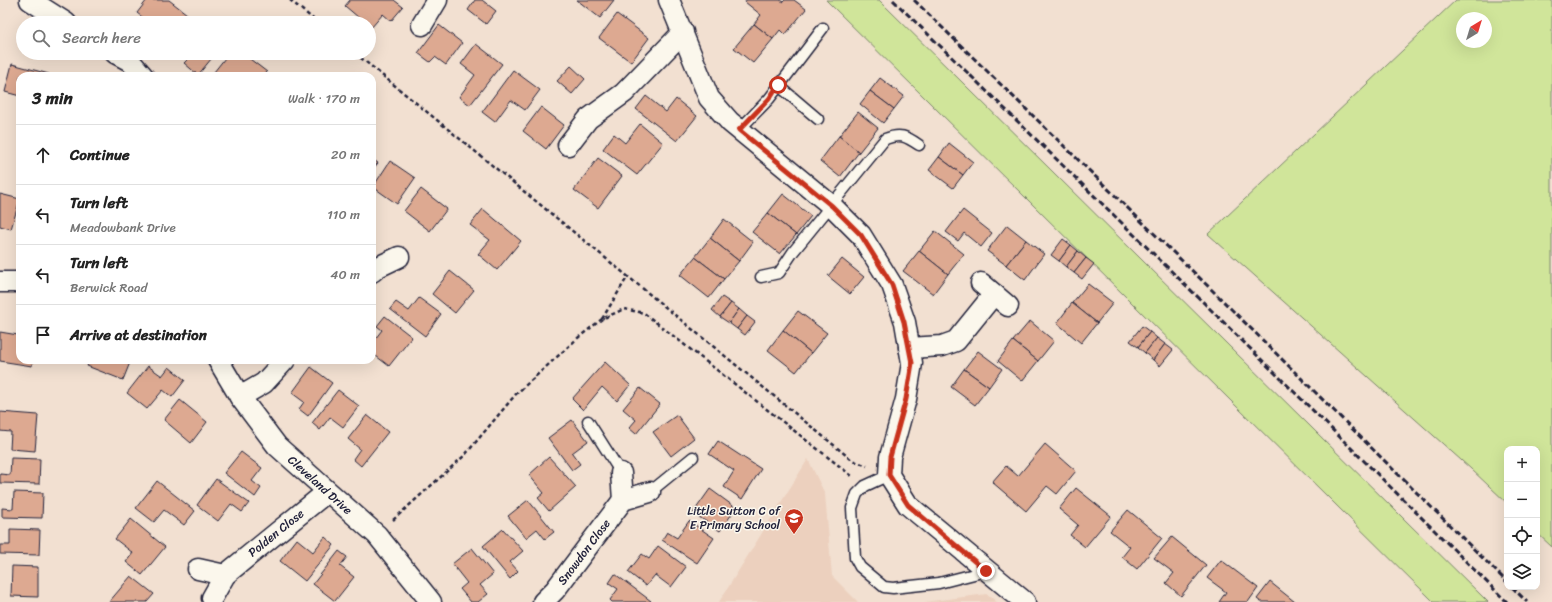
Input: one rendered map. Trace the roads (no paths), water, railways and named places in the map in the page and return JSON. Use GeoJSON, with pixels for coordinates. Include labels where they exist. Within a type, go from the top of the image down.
{"type":"FeatureCollection","features":[{"type":"Feature","properties":{"kind":"street"},"geometry":{"type":"LineString","coordinates":[[30,0],[55,16]]}},
{"type":"Feature","properties":{"kind":"street"},"geometry":{"type":"LineString","coordinates":[[422,25],[437,0]]}},
{"type":"Feature","properties":{"kind":"street"},"geometry":{"type":"LineString","coordinates":[[669,0],[709,98],[730,122],[832,206],[861,235],[892,285],[904,322],[912,363],[906,399],[890,457],[889,475],[908,505],[1025,602]]}},
{"type":"Feature","properties":{"kind":"street"},"geometry":{"type":"LineString","coordinates":[[568,145],[588,119],[624,93],[683,32]]}},
{"type":"Feature","properties":{"kind":"street"},"geometry":{"type":"LineString","coordinates":[[127,60],[139,72]]}},
{"type":"Feature","properties":{"kind":"street"},"geometry":{"type":"LineString","coordinates":[[376,263],[399,257]]}},
{"type":"Feature","properties":{"kind":"street"},"geometry":{"type":"LineString","coordinates":[[0,282],[16,282]]}},
{"type":"Feature","properties":{"kind":"street"},"geometry":{"type":"LineString","coordinates":[[909,348],[942,346],[956,341],[994,294]]}},
{"type":"Feature","properties":{"kind":"street","name":"Cleveland Drive"},"geometry":{"type":"LineString","coordinates":[[220,364],[240,397],[277,446],[377,535],[431,602]]}},
{"type":"Feature","properties":{"kind":"street"},"geometry":{"type":"LineString","coordinates":[[240,397],[264,383],[281,364]]}},
{"type":"Feature","properties":{"kind":"street"},"geometry":{"type":"LineString","coordinates":[[622,473],[623,500],[650,492]]}},
{"type":"Feature","properties":{"kind":"street","name":"Polden Close"},"geometry":{"type":"LineString","coordinates":[[212,598],[225,575],[327,492]]}},
{"type":"Feature","properties":{"kind":"street","name":"Snowdon Close"},"geometry":{"type":"LineString","coordinates":[[543,602],[555,590],[623,500]]}},
{"type":"Feature","properties":{"kind":"street"},"geometry":{"type":"LineString","coordinates":[[198,569],[225,575]]}},
{"type":"Feature","properties":{"kind":"lane"},"geometry":{"type":"LineString","coordinates":[[739,130],[769,99],[778,85],[823,28]]}},
{"type":"Feature","properties":{"kind":"lane"},"geometry":{"type":"LineString","coordinates":[[778,85],[818,120]]}},
{"type":"Feature","properties":{"kind":"lane"},"geometry":{"type":"LineString","coordinates":[[761,277],[779,273],[793,252],[832,206],[885,139],[895,135],[909,138],[919,145]]}},
{"type":"Feature","properties":{"kind":"lane"},"geometry":{"type":"LineString","coordinates":[[588,421],[622,473]]}},
{"type":"Feature","properties":{"kind":"lane"},"geometry":{"type":"LineString","coordinates":[[650,492],[693,457]]}},
{"type":"Feature","properties":{"kind":"lane"},"geometry":{"type":"LineString","coordinates":[[889,475],[865,486],[857,494],[852,508],[855,558],[860,567],[884,586],[893,588],[939,583],[986,571]]}},
{"type":"Feature","properties":{"kind":"railway"},"geometry":{"type":"LineString","coordinates":[[893,0],[1202,301],[1507,602]]}},
{"type":"Feature","properties":{"kind":"railway"},"geometry":{"type":"LineString","coordinates":[[914,0],[1213,291],[1504,579]]}},
{"type":"Feature","properties":{"kind":"railway"},"geometry":{"type":"LineString","coordinates":[[1515,590],[1527,602]]}},
{"type":"Feature","properties":{"kind":"place","name":"Little Sutton C of E Primary School"},"geometry":{"type":"Point","coordinates":[794,535]}}]}
